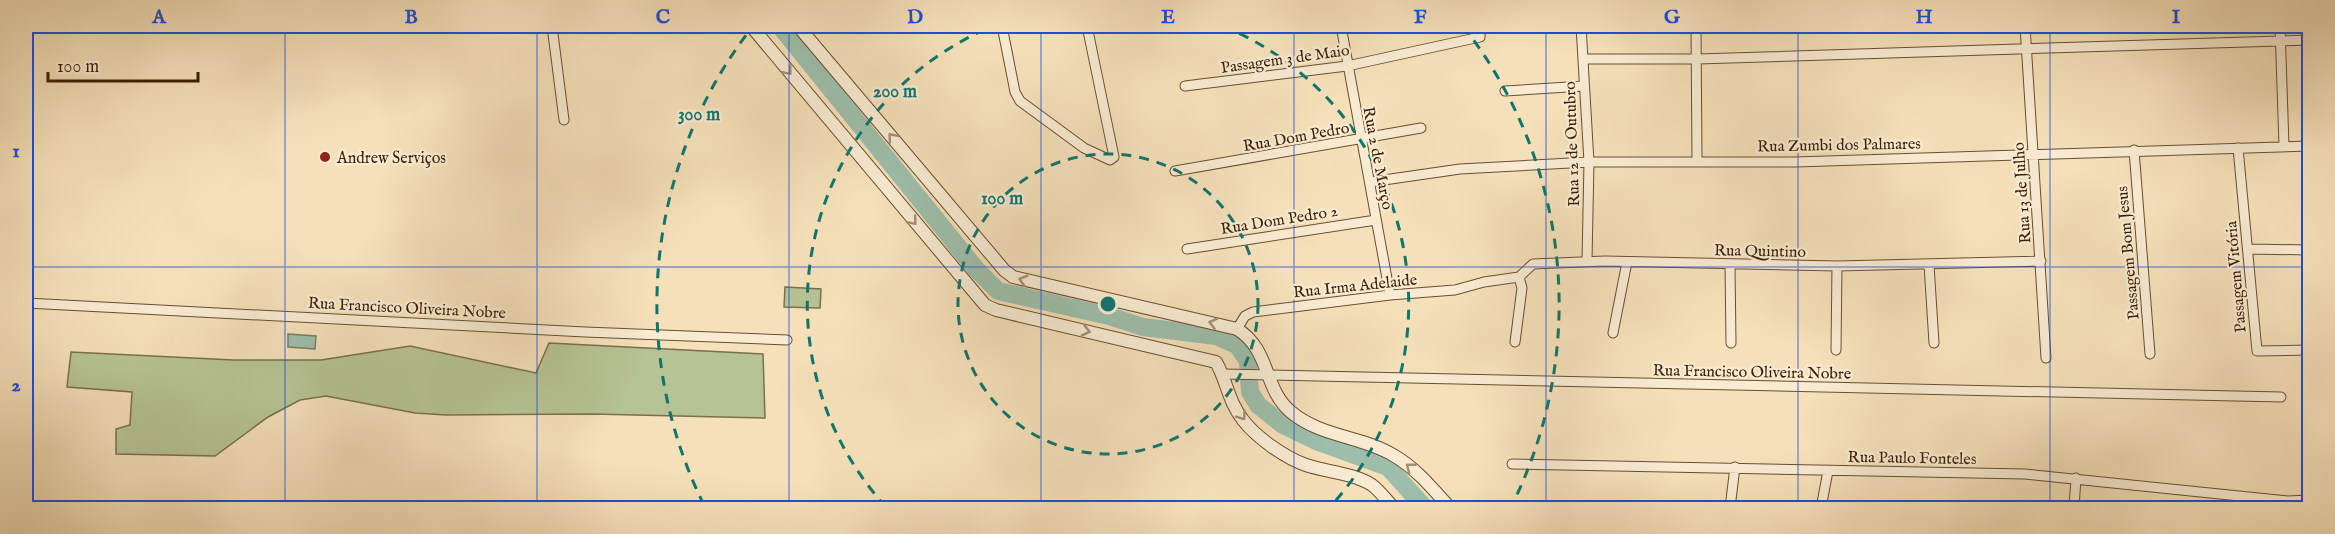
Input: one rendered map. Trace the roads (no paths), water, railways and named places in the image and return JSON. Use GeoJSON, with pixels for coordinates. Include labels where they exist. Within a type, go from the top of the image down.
{"type":"FeatureCollection","features":[{"type":"Feature","properties":{"kind":"street"},"geometry":{"type":"LineString","coordinates":[[552,26],[564,120]]}},
{"type":"Feature","properties":{"kind":"street"},"geometry":{"type":"LineString","coordinates":[[751,26],[985,305],[996,310],[1216,362],[1223,374],[1226,391],[1243,420],[1270,444],[1304,464],[1367,483],[1394,508]]}},
{"type":"Feature","properties":{"kind":"street"},"geometry":{"type":"LineString","coordinates":[[798,26],[1004,270],[1013,277],[1237,329],[1250,338],[1262,356],[1263,375],[1291,412],[1325,432],[1392,454],[1415,470],[1450,508]]}},
{"type":"Feature","properties":{"kind":"street"},"geometry":{"type":"LineString","coordinates":[[1002,26],[1015,92],[1020,101],[1097,156],[1110,160],[1114,157],[1087,26]]}},
{"type":"Feature","properties":{"kind":"street","name":"Rua 2 de Março"},"geometry":{"type":"LineString","coordinates":[[1341,26],[1390,295]]}},
{"type":"Feature","properties":{"kind":"street","name":"Passagem 3 de Maio"},"geometry":{"type":"LineString","coordinates":[[1185,86],[1347,66],[1480,37],[1480,32],[1487,26]]}},
{"type":"Feature","properties":{"kind":"street","name":"Rua 12 de Outubro"},"geometry":{"type":"LineString","coordinates":[[1581,26],[1589,162],[1587,261]]}},
{"type":"Feature","properties":{"kind":"street"},"geometry":{"type":"LineString","coordinates":[[1696,26],[1697,161]]}},
{"type":"Feature","properties":{"kind":"street","name":"Rua 13 de Julho"},"geometry":{"type":"LineString","coordinates":[[2025,26],[2046,358]]}},
{"type":"Feature","properties":{"kind":"street"},"geometry":{"type":"LineString","coordinates":[[2280,26],[2284,146]]}},
{"type":"Feature","properties":{"kind":"street"},"geometry":{"type":"LineString","coordinates":[[1584,59],[1697,59],[2026,47],[2310,40]]}},
{"type":"Feature","properties":{"kind":"street"},"geometry":{"type":"LineString","coordinates":[[1505,91],[1584,86]]}},
{"type":"Feature","properties":{"kind":"street","name":"Rua Dom Pedro"},"geometry":{"type":"LineString","coordinates":[[1176,171],[1421,128]]}},
{"type":"Feature","properties":{"kind":"street","name":"Rua Zumbi dos Palmares"},"geometry":{"type":"LineString","coordinates":[[1370,182],[1460,169],[1589,162],[1796,162],[2310,146]]}},
{"type":"Feature","properties":{"kind":"street","name":"Passagem Vitória"},"geometry":{"type":"LineString","coordinates":[[2238,148],[2256,351],[2310,350]]}},
{"type":"Feature","properties":{"kind":"street","name":"Passagem Bom Jesus"},"geometry":{"type":"LineString","coordinates":[[2134,150],[2150,354]]}},
{"type":"Feature","properties":{"kind":"street","name":"Rua Dom Pedro 2"},"geometry":{"type":"LineString","coordinates":[[1187,249],[1376,220]]}},
{"type":"Feature","properties":{"kind":"street"},"geometry":{"type":"LineString","coordinates":[[2248,249],[2310,249]]}},
{"type":"Feature","properties":{"kind":"street","name":"Rua Quintino"},"geometry":{"type":"LineString","coordinates":[[1484,282],[1519,277],[1533,264],[1587,261],[1837,266],[2041,261]]}},
{"type":"Feature","properties":{"kind":"street"},"geometry":{"type":"LineString","coordinates":[[1613,333],[1627,262]]}},
{"type":"Feature","properties":{"kind":"street"},"geometry":{"type":"LineString","coordinates":[[1730,265],[1731,343]]}},
{"type":"Feature","properties":{"kind":"street"},"geometry":{"type":"LineString","coordinates":[[1929,265],[1934,343]]}},
{"type":"Feature","properties":{"kind":"street"},"geometry":{"type":"LineString","coordinates":[[1836,350],[1837,266]]}},
{"type":"Feature","properties":{"kind":"street"},"geometry":{"type":"LineString","coordinates":[[1515,342],[1522,288],[1519,277]]}},
{"type":"Feature","properties":{"kind":"street","name":"Rua Irma Adelaide"},"geometry":{"type":"LineString","coordinates":[[1237,329],[1245,316],[1253,312],[1390,295],[1455,290],[1484,282]]}},
{"type":"Feature","properties":{"kind":"street","name":"Rua Francisco Oliveira Nobre"},"geometry":{"type":"LineString","coordinates":[[26,303],[585,332],[788,340]]}},
{"type":"Feature","properties":{"kind":"street","name":"Rua Francisco Oliveira Nobre"},"geometry":{"type":"LineString","coordinates":[[1223,374],[2281,397]]}},
{"type":"Feature","properties":{"kind":"street","name":"Rua Paulo Fonteles"},"geometry":{"type":"LineString","coordinates":[[1512,464],[2025,474],[2076,478],[2288,505],[2310,500]]}},
{"type":"Feature","properties":{"kind":"street"},"geometry":{"type":"LineString","coordinates":[[1730,508],[1735,467]]}},
{"type":"Feature","properties":{"kind":"street"},"geometry":{"type":"LineString","coordinates":[[1821,508],[1828,471]]}},
{"type":"Feature","properties":{"kind":"street"},"geometry":{"type":"LineString","coordinates":[[2074,508],[2076,478]]}},
{"type":"Feature","properties":{"kind":"waterway"},"geometry":{"type":"LineString","coordinates":[[780,26],[976,269],[998,291],[1109,316],[1143,327],[1216,336],[1237,345],[1248,361],[1250,392],[1258,405],[1283,425],[1316,441],[1388,467],[1425,508]]}},
{"type":"Feature","properties":{"kind":"place","name":"Andrew Serviços"},"geometry":{"type":"Point","coordinates":[325,157]}}]}
